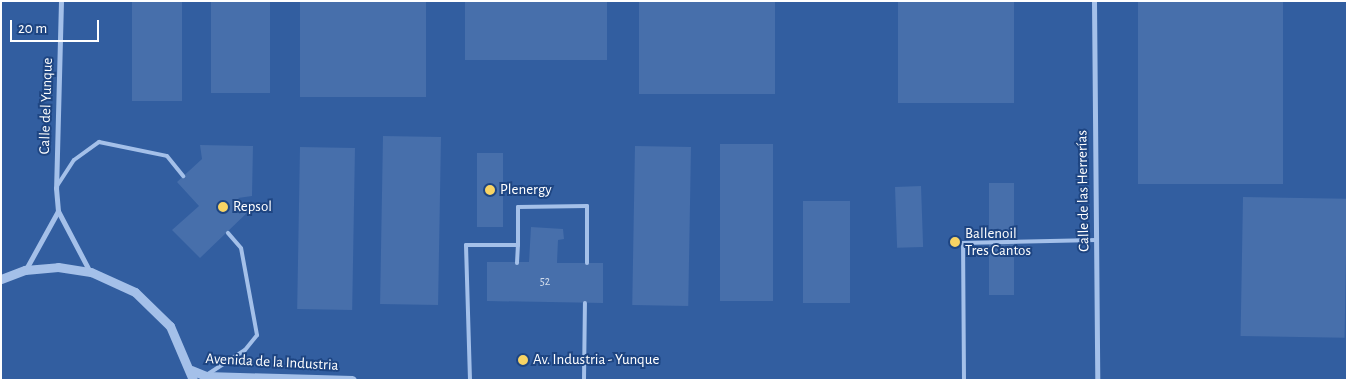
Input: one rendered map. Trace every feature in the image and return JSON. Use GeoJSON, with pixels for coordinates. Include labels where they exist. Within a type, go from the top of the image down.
{"type":"FeatureCollection","features":[{"type":"Feature","properties":{"kind":"street","name":"Calle del Yunque"},"geometry":{"type":"LineString","coordinates":[[61,1],[56,188],[58,211],[91,272]]}},
{"type":"Feature","properties":{"kind":"street","name":"Calle de las Herrerías"},"geometry":{"type":"LineString","coordinates":[[1094,1],[1097,380]]}},
{"type":"Feature","properties":{"kind":"street"},"geometry":{"type":"LineString","coordinates":[[25,270],[58,211]]}},
{"type":"Feature","properties":{"kind":"street"},"geometry":{"type":"LineString","coordinates":[[1,279],[25,270],[58,268],[91,272],[135,292],[170,326],[191,370],[193,380]]}},
{"type":"Feature","properties":{"kind":"street","name":"Avenida de la Industria"},"geometry":{"type":"LineString","coordinates":[[191,370],[206,376],[352,380]]}},
{"type":"Feature","properties":{"kind":"lane"},"geometry":{"type":"LineString","coordinates":[[56,188],[74,160],[99,142],[167,156],[183,176]]}},
{"type":"Feature","properties":{"kind":"lane"},"geometry":{"type":"LineString","coordinates":[[518,263],[518,207],[587,206],[587,263]]}},
{"type":"Feature","properties":{"kind":"lane"},"geometry":{"type":"LineString","coordinates":[[206,376],[245,350],[257,335],[241,248],[228,233]]}},
{"type":"Feature","properties":{"kind":"lane"},"geometry":{"type":"LineString","coordinates":[[964,380],[963,243],[1096,240]]}},
{"type":"Feature","properties":{"kind":"lane"},"geometry":{"type":"LineString","coordinates":[[470,380],[466,246],[518,245]]}},
{"type":"Feature","properties":{"kind":"lane"},"geometry":{"type":"LineString","coordinates":[[584,380],[585,303]]}},
{"type":"Feature","properties":{"kind":"shaded area"},"geometry":{"type":"Polygon","coordinates":[[[1,1],[1347,1],[1347,380],[1,380],[1,1]]]}},
{"type":"Feature","properties":{"kind":"building"},"geometry":{"type":"Polygon","coordinates":[[[132,1],[182,1],[182,101],[132,101],[132,1]]]}},
{"type":"Feature","properties":{"kind":"building"},"geometry":{"type":"Polygon","coordinates":[[[211,1],[270,1],[270,93],[211,93],[211,1]]]}},
{"type":"Feature","properties":{"kind":"building"},"geometry":{"type":"Polygon","coordinates":[[[300,1],[426,1],[426,97],[300,97],[300,1]]]}},
{"type":"Feature","properties":{"kind":"building"},"geometry":{"type":"Polygon","coordinates":[[[465,1],[607,1],[607,60],[465,60],[465,1]]]}},
{"type":"Feature","properties":{"kind":"building"},"geometry":{"type":"Polygon","coordinates":[[[639,1],[775,1],[775,94],[639,94],[639,1]]]}},
{"type":"Feature","properties":{"kind":"building"},"geometry":{"type":"Polygon","coordinates":[[[898,1],[1014,1],[1014,103],[898,103],[898,1]]]}},
{"type":"Feature","properties":{"kind":"building"},"geometry":{"type":"Polygon","coordinates":[[[1138,1],[1283,1],[1283,184],[1138,184],[1138,1]]]}},
{"type":"Feature","properties":{"kind":"building"},"geometry":{"type":"Polygon","coordinates":[[[383,136],[441,137],[438,305],[380,304],[383,136]]]}},
{"type":"Feature","properties":{"kind":"building"},"geometry":{"type":"Polygon","coordinates":[[[720,144],[773,144],[773,301],[720,301],[720,144]]]}},
{"type":"Feature","properties":{"kind":"building","name":"Repsol"},"geometry":{"type":"Polygon","coordinates":[[[200,145],[253,146],[252,196],[238,198],[251,209],[200,258],[172,230],[199,206],[177,182],[202,159],[200,145]]]}},
{"type":"Feature","properties":{"kind":"building"},"geometry":{"type":"Polygon","coordinates":[[[635,146],[691,147],[688,306],[632,305],[635,146]]]}},
{"type":"Feature","properties":{"kind":"building"},"geometry":{"type":"Polygon","coordinates":[[[300,147],[355,148],[352,310],[297,309],[300,147]]]}},
{"type":"Feature","properties":{"kind":"building","name":"Plenergy"},"geometry":{"type":"Polygon","coordinates":[[[477,153],[503,153],[503,227],[477,227],[477,153]]]}},
{"type":"Feature","properties":{"kind":"building"},"geometry":{"type":"Polygon","coordinates":[[[989,183],[1014,183],[1014,295],[989,295],[989,183]]]}},
{"type":"Feature","properties":{"kind":"building"},"geometry":{"type":"Polygon","coordinates":[[[921,186],[923,247],[897,248],[895,187],[921,186]]]}},
{"type":"Feature","properties":{"kind":"building"},"geometry":{"type":"Polygon","coordinates":[[[1243,197],[1347,199],[1345,338],[1241,336],[1243,197]]]}},
{"type":"Feature","properties":{"kind":"building"},"geometry":{"type":"Polygon","coordinates":[[[803,201],[850,201],[850,303],[803,303],[803,201]]]}},
{"type":"Feature","properties":{"kind":"building","name":"Plenergy"},"geometry":{"type":"Polygon","coordinates":[[[531,227],[563,229],[564,239],[558,240],[557,263],[603,263],[603,303],[487,301],[487,262],[529,262],[531,227]]]}},
{"type":"Feature","properties":{"kind":"place","name":"Plenergy"},"geometry":{"type":"Point","coordinates":[490,190]}},
{"type":"Feature","properties":{"kind":"place","name":"Repsol"},"geometry":{"type":"Point","coordinates":[223,207]}},
{"type":"Feature","properties":{"kind":"place","name":"Ballenoil Tres Cantos"},"geometry":{"type":"Point","coordinates":[955,242]}},
{"type":"Feature","properties":{"kind":"place","name":"Av. Industria - Yunque"},"geometry":{"type":"Point","coordinates":[523,360]}}]}
